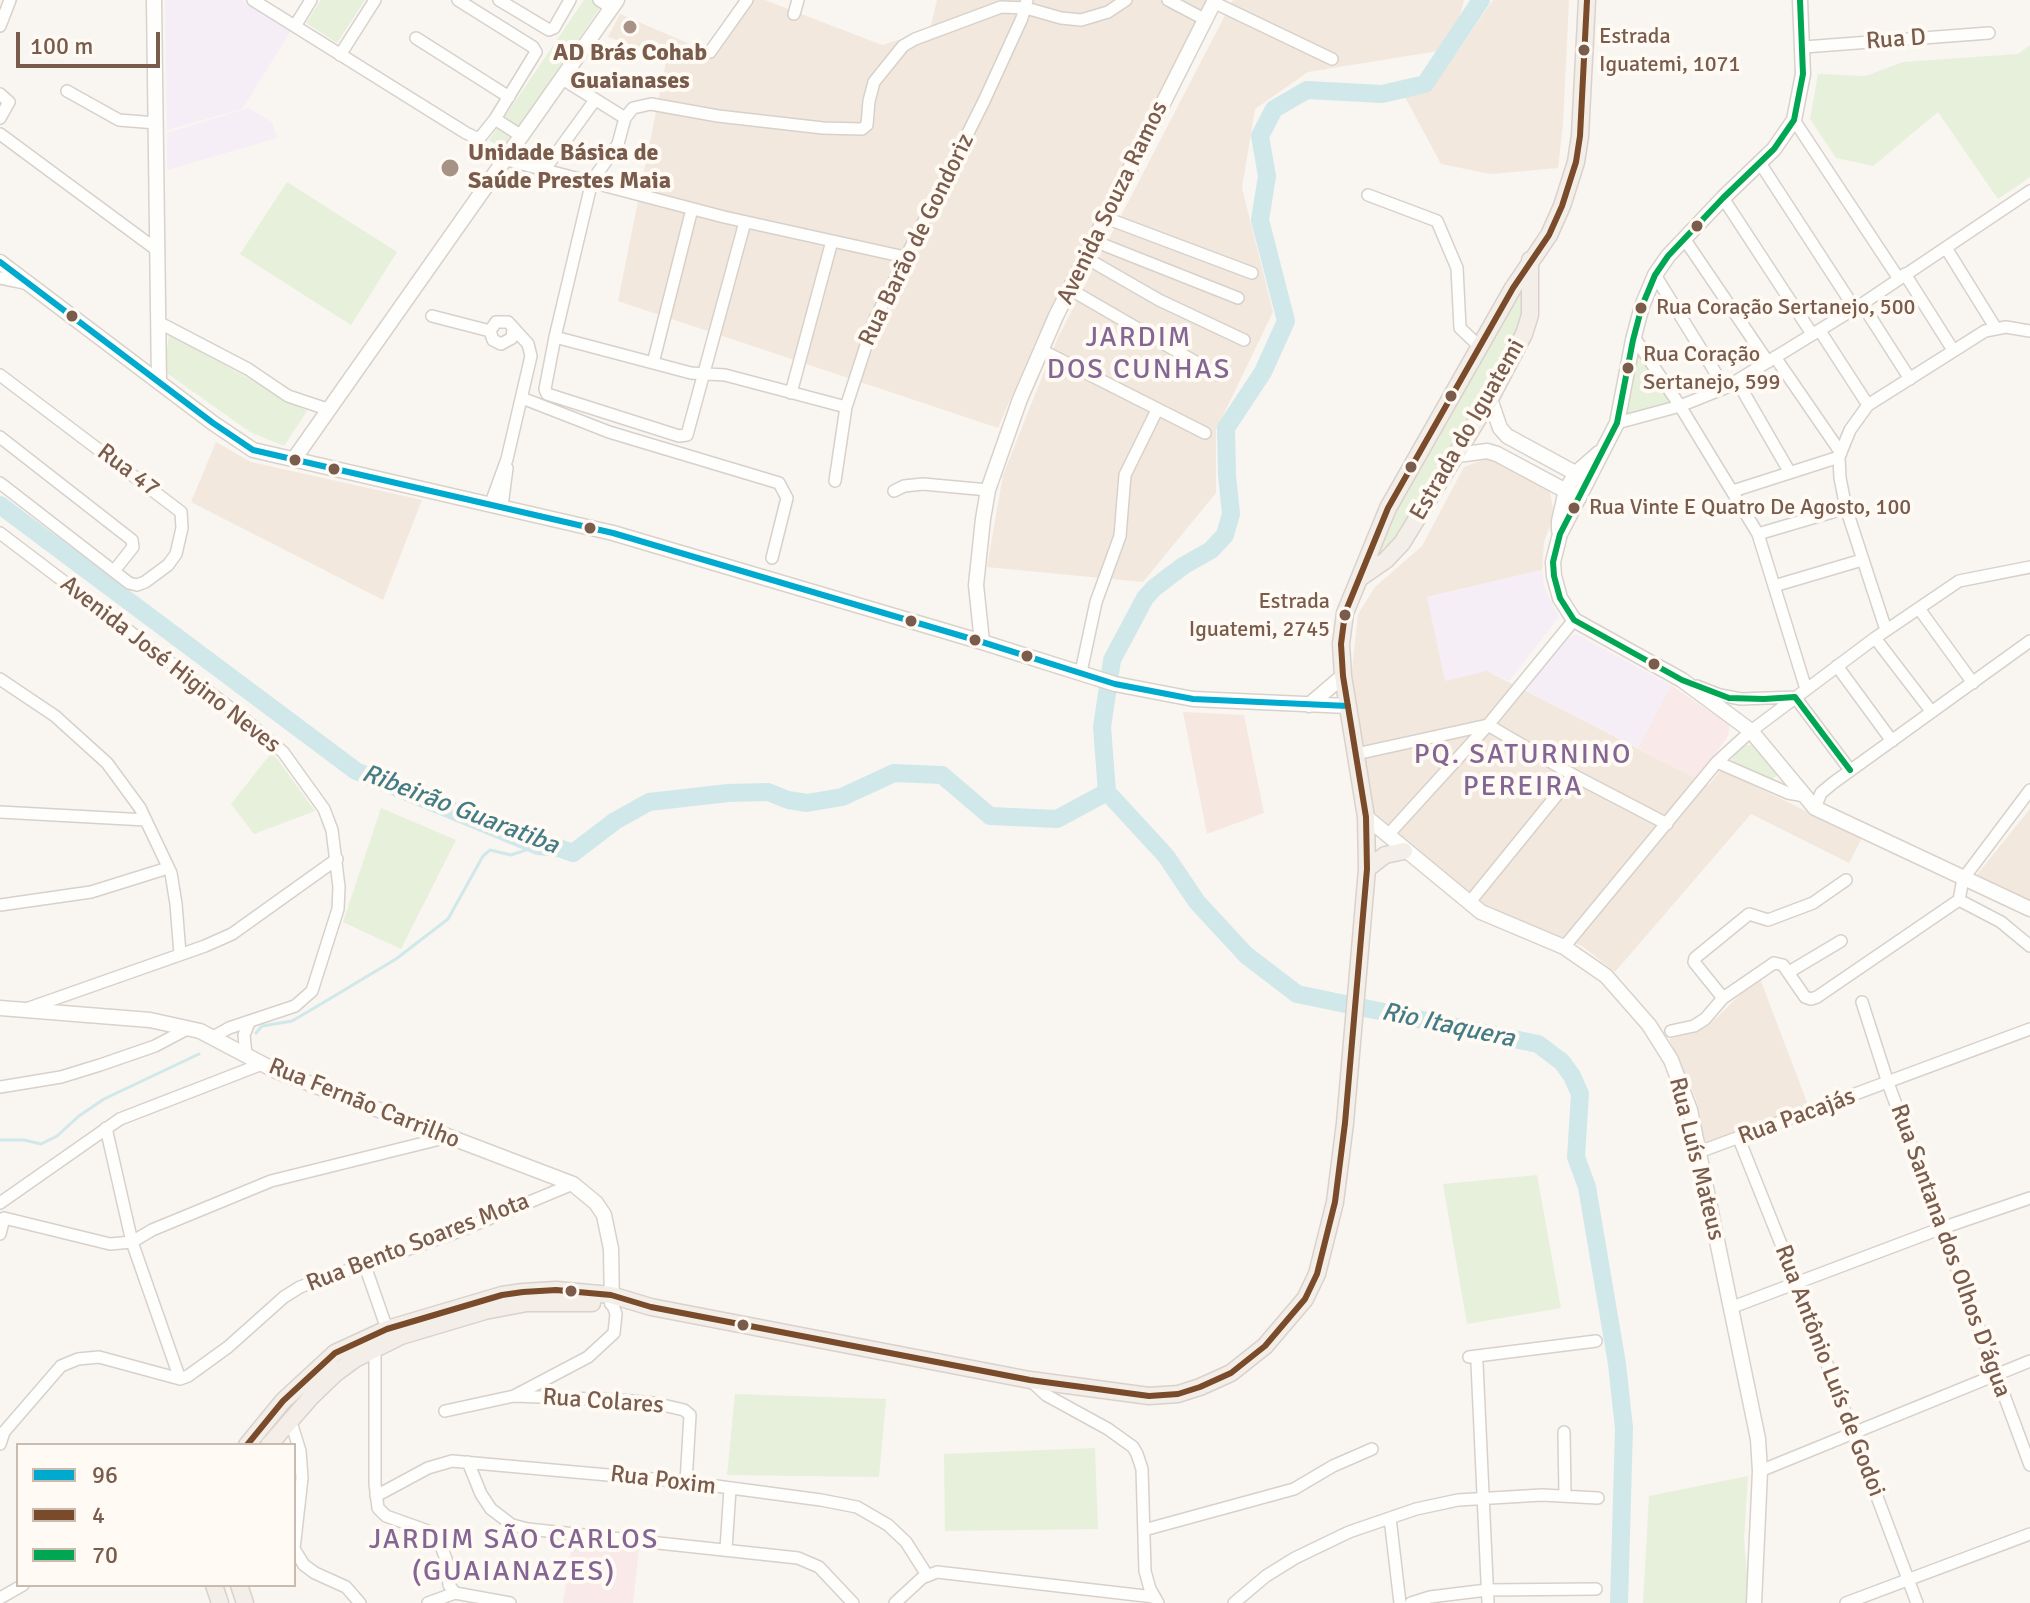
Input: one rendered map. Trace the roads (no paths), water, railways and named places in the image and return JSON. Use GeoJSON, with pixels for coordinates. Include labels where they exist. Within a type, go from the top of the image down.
{"type":"FeatureCollection","features":[{"type":"Feature","properties":{"kind":"main road","name":"Estrada do Iguatemi"},"geometry":{"type":"LineString","coordinates":[[612,1299],[1030,1380],[1149,1396],[1178,1394],[1231,1373],[1265,1346],[1305,1299],[1317,1274],[1329,1230],[1345,1123],[1367,869],[1366,817],[1343,676],[1343,626],[1349,600],[1388,508],[1513,288],[1549,235],[1576,162],[1584,93],[1587,0]]}},
{"type":"Feature","properties":{"kind":"main road","name":"Estrada do Iguatemi"},"geometry":{"type":"LineString","coordinates":[[1360,578],[1386,560],[1411,529],[1490,399],[1526,330],[1532,298],[1530,260]]}},
{"type":"Feature","properties":{"kind":"main road"},"geometry":{"type":"LineString","coordinates":[[1513,288],[1524,289],[1532,298]]}},
{"type":"Feature","properties":{"kind":"main road"},"geometry":{"type":"LineString","coordinates":[[1370,549],[1376,558],[1386,560]]}},
{"type":"Feature","properties":{"kind":"main road"},"geometry":{"type":"LineString","coordinates":[[1367,869],[1385,855],[1404,851]]}},
{"type":"Feature","properties":{"kind":"main road"},"geometry":{"type":"LineString","coordinates":[[249,1443],[283,1401],[319,1366],[335,1353],[387,1329],[502,1295],[556,1290],[612,1299]]}},
{"type":"Feature","properties":{"kind":"main road"},"geometry":{"type":"LineString","coordinates":[[271,1443],[336,1373],[401,1336],[485,1311],[527,1303],[612,1299]]}},
{"type":"Feature","properties":{"kind":"street"},"geometry":{"type":"LineString","coordinates":[[0,26],[10,0]]}},
{"type":"Feature","properties":{"kind":"street"},"geometry":{"type":"LineString","coordinates":[[154,0],[159,382]]}},
{"type":"Feature","properties":{"kind":"street"},"geometry":{"type":"LineString","coordinates":[[253,0],[475,139],[481,137],[495,119],[535,55],[533,47],[458,0]]}},
{"type":"Feature","properties":{"kind":"street"},"geometry":{"type":"LineString","coordinates":[[295,26],[311,0]]}},
{"type":"Feature","properties":{"kind":"street"},"geometry":{"type":"LineString","coordinates":[[340,55],[375,0]]}},
{"type":"Feature","properties":{"kind":"street"},"geometry":{"type":"LineString","coordinates":[[502,1],[547,30],[554,28],[570,0]]}},
{"type":"Feature","properties":{"kind":"street"},"geometry":{"type":"LineString","coordinates":[[710,52],[747,0]]}},
{"type":"Feature","properties":{"kind":"street"},"geometry":{"type":"LineString","coordinates":[[794,14],[798,0]]}},
{"type":"Feature","properties":{"kind":"street"},"geometry":{"type":"LineString","coordinates":[[745,222],[685,436],[549,396],[545,389],[555,337],[592,181],[618,144],[625,118],[633,108],[645,103],[718,116],[823,128],[862,129],[867,125],[874,82],[903,46],[990,9],[1027,4],[1061,18],[1081,20],[1108,12],[1126,0]]}},
{"type":"Feature","properties":{"kind":"street"},"geometry":{"type":"LineString","coordinates":[[1168,0],[1204,19]]}},
{"type":"Feature","properties":{"kind":"street"},"geometry":{"type":"LineString","coordinates":[[1800,0],[1804,47],[1802,89],[1794,120],[1760,163],[1668,256],[1655,275],[1634,337],[1617,423],[1605,448],[1582,477],[1559,521],[1554,576],[1560,598],[1574,620],[1682,680],[1751,731],[1815,808],[2030,909]]}},
{"type":"Feature","properties":{"kind":"street"},"geometry":{"type":"LineString","coordinates":[[1214,1],[1332,59]]}},
{"type":"Feature","properties":{"kind":"street","name":"Avenida Souza Ramos"},"geometry":{"type":"LineString","coordinates":[[982,642],[976,585],[988,490],[1041,350],[1214,1]]}},
{"type":"Feature","properties":{"kind":"street"},"geometry":{"type":"LineString","coordinates":[[294,459],[561,78],[609,3]]}},
{"type":"Feature","properties":{"kind":"street","name":"Rua Barão de Gondoriz"},"geometry":{"type":"LineString","coordinates":[[835,481],[846,407],[867,337],[978,114],[1027,4]]}},
{"type":"Feature","properties":{"kind":"street","name":"Rua D"},"geometry":{"type":"LineString","coordinates":[[1804,47],[1989,33]]}},
{"type":"Feature","properties":{"kind":"street"},"geometry":{"type":"LineString","coordinates":[[416,38],[509,97]]}},
{"type":"Feature","properties":{"kind":"street"},"geometry":{"type":"LineString","coordinates":[[561,78],[625,118]]}},
{"type":"Feature","properties":{"kind":"street"},"geometry":{"type":"LineString","coordinates":[[67,91],[119,120],[156,123]]}},
{"type":"Feature","properties":{"kind":"street"},"geometry":{"type":"LineString","coordinates":[[0,94],[8,99],[0,118]]}},
{"type":"Feature","properties":{"kind":"street"},"geometry":{"type":"LineString","coordinates":[[545,169],[595,100]]}},
{"type":"Feature","properties":{"kind":"street"},"geometry":{"type":"LineString","coordinates":[[495,119],[520,135]]}},
{"type":"Feature","properties":{"kind":"street"},"geometry":{"type":"LineString","coordinates":[[1794,120],[1953,350]]}},
{"type":"Feature","properties":{"kind":"street"},"geometry":{"type":"LineString","coordinates":[[0,134],[157,250]]}},
{"type":"Feature","properties":{"kind":"street"},"geometry":{"type":"LineString","coordinates":[[503,159],[745,222],[905,257]]}},
{"type":"Feature","properties":{"kind":"street"},"geometry":{"type":"LineString","coordinates":[[1760,163],[1910,379]]}},
{"type":"Feature","properties":{"kind":"street"},"geometry":{"type":"LineString","coordinates":[[1617,423],[1680,406],[1725,388],[1858,307],[2030,191]]}},
{"type":"Feature","properties":{"kind":"street"},"geometry":{"type":"LineString","coordinates":[[1368,195],[1437,221],[1457,268],[1460,328],[1480,347]]}},
{"type":"Feature","properties":{"kind":"street"},"geometry":{"type":"LineString","coordinates":[[1723,198],[1868,405]]}},
{"type":"Feature","properties":{"kind":"street"},"geometry":{"type":"LineString","coordinates":[[653,363],[692,209]]}},
{"type":"Feature","properties":{"kind":"street"},"geometry":{"type":"LineString","coordinates":[[1106,218],[1252,273]]}},
{"type":"Feature","properties":{"kind":"street"},"geometry":{"type":"LineString","coordinates":[[1685,240],[1840,455]]}},
{"type":"Feature","properties":{"kind":"street"},"geometry":{"type":"LineString","coordinates":[[791,393],[832,241]]}},
{"type":"Feature","properties":{"kind":"street"},"geometry":{"type":"LineString","coordinates":[[1094,241],[1238,298]]}},
{"type":"Feature","properties":{"kind":"street"},"geometry":{"type":"LineString","coordinates":[[1946,248],[1995,327]]}},
{"type":"Feature","properties":{"kind":"street"},"geometry":{"type":"LineString","coordinates":[[1086,258],[1159,300],[1244,340]]}},
{"type":"Feature","properties":{"kind":"street"},"geometry":{"type":"LineString","coordinates":[[0,262],[247,447],[613,533],[1115,684],[1193,699],[1348,706]]}},
{"type":"Feature","properties":{"kind":"street"},"geometry":{"type":"LineString","coordinates":[[1655,275],[1725,388]]}},
{"type":"Feature","properties":{"kind":"street"},"geometry":{"type":"LineString","coordinates":[[0,278],[29,283]]}},
{"type":"Feature","properties":{"kind":"street"},"geometry":{"type":"LineString","coordinates":[[1071,290],[1218,375]]}},
{"type":"Feature","properties":{"kind":"street"},"geometry":{"type":"LineString","coordinates":[[432,316],[490,331]]}},
{"type":"Feature","properties":{"kind":"street"},"geometry":{"type":"LineString","coordinates":[[158,322],[248,369],[288,396],[327,409]]}},
{"type":"Feature","properties":{"kind":"street"},"geometry":{"type":"LineString","coordinates":[[496,504],[531,350],[508,322],[493,323],[490,331],[493,340],[501,344],[512,338],[513,329]]}},
{"type":"Feature","properties":{"kind":"street"},"geometry":{"type":"LineString","coordinates":[[1886,630],[1846,508],[1840,455],[1854,422],[1868,405],[1995,327],[2030,331]]}},
{"type":"Feature","properties":{"kind":"street"},"geometry":{"type":"LineString","coordinates":[[555,337],[691,373],[725,375],[846,407]]}},
{"type":"Feature","properties":{"kind":"street"},"geometry":{"type":"LineString","coordinates":[[1634,337],[1758,534],[1806,689]]}},
{"type":"Feature","properties":{"kind":"street"},"geometry":{"type":"LineString","coordinates":[[1041,350],[1205,433]]}},
{"type":"Feature","properties":{"kind":"street","name":"Rua 47"},"geometry":{"type":"LineString","coordinates":[[0,375],[181,512],[182,528],[172,560],[156,575],[137,585]]}},
{"type":"Feature","properties":{"kind":"street"},"geometry":{"type":"LineString","coordinates":[[1737,381],[1789,471]]}},
{"type":"Feature","properties":{"kind":"street"},"geometry":{"type":"LineString","coordinates":[[522,398],[609,432],[779,483],[787,498],[772,558]]}},
{"type":"Feature","properties":{"kind":"street"},"geometry":{"type":"LineString","coordinates":[[1490,399],[1500,428],[1507,436],[1582,477]]}},
{"type":"Feature","properties":{"kind":"street"},"geometry":{"type":"LineString","coordinates":[[1081,672],[1096,602],[1120,536],[1125,475],[1157,410]]}},
{"type":"Feature","properties":{"kind":"street"},"geometry":{"type":"LineString","coordinates":[[1497,454],[1496,444],[1507,436]]}},
{"type":"Feature","properties":{"kind":"street"},"geometry":{"type":"LineString","coordinates":[[0,437],[132,540],[133,547],[114,571]]}},
{"type":"Feature","properties":{"kind":"street"},"geometry":{"type":"LineString","coordinates":[[1458,455],[1487,451],[1497,454],[1573,494]]}},
{"type":"Feature","properties":{"kind":"street"},"geometry":{"type":"LineString","coordinates":[[1733,491],[1840,455]]}},
{"type":"Feature","properties":{"kind":"street","name":"Avenida José Higino Neves"},"geometry":{"type":"LineString","coordinates":[[0,483],[129,583],[137,585]]}},
{"type":"Feature","properties":{"kind":"street"},"geometry":{"type":"LineString","coordinates":[[894,491],[904,486],[923,484],[988,490]]}},
{"type":"Feature","properties":{"kind":"street"},"geometry":{"type":"LineString","coordinates":[[1758,534],[1846,508]]}},
{"type":"Feature","properties":{"kind":"street","name":"Avenida José Higino Neves"},"geometry":{"type":"LineString","coordinates":[[0,533],[242,717],[283,752],[324,809],[332,830],[337,859],[338,909],[312,991],[295,1006],[229,1028],[213,1037]]}},
{"type":"Feature","properties":{"kind":"street"},"geometry":{"type":"LineString","coordinates":[[1774,586],[1862,560]]}},
{"type":"Feature","properties":{"kind":"street"},"geometry":{"type":"LineString","coordinates":[[1564,947],[1717,762],[1751,731],[1886,630],[1959,581],[2030,567]]}},
{"type":"Feature","properties":{"kind":"street"},"geometry":{"type":"LineString","coordinates":[[1920,610],[1973,683]]}},
{"type":"Feature","properties":{"kind":"street"},"geometry":{"type":"LineString","coordinates":[[1387,836],[1488,725],[1574,620]]}},
{"type":"Feature","properties":{"kind":"street"},"geometry":{"type":"LineString","coordinates":[[1875,638],[1931,711]]}},
{"type":"Feature","properties":{"kind":"street"},"geometry":{"type":"LineString","coordinates":[[1815,808],[1821,793],[1850,770],[2030,641]]}},
{"type":"Feature","properties":{"kind":"street"},"geometry":{"type":"LineString","coordinates":[[1837,666],[1892,741]]}},
{"type":"Feature","properties":{"kind":"street"},"geometry":{"type":"LineString","coordinates":[[1309,705],[1343,676]]}},
{"type":"Feature","properties":{"kind":"street"},"geometry":{"type":"LineString","coordinates":[[0,679],[55,716],[107,763],[124,785],[146,820],[168,868],[176,904],[180,954]]}},
{"type":"Feature","properties":{"kind":"street"},"geometry":{"type":"LineString","coordinates":[[1682,680],[1729,698],[1795,697]]}},
{"type":"Feature","properties":{"kind":"street"},"geometry":{"type":"LineString","coordinates":[[1795,697],[1850,770]]}},
{"type":"Feature","properties":{"kind":"street"},"geometry":{"type":"LineString","coordinates":[[1356,754],[1488,725],[1573,775],[1667,824]]}},
{"type":"Feature","properties":{"kind":"street"},"geometry":{"type":"LineString","coordinates":[[1717,762],[1788,793],[1805,796]]}},
{"type":"Feature","properties":{"kind":"street"},"geometry":{"type":"LineString","coordinates":[[1469,903],[1573,775]]}},
{"type":"Feature","properties":{"kind":"street"},"geometry":{"type":"LineString","coordinates":[[1671,1031],[1694,1026],[1705,1019],[1723,998],[1774,963],[1783,965],[1805,997],[1817,997],[1959,900],[1963,879],[2030,790]]}},
{"type":"Feature","properties":{"kind":"street"},"geometry":{"type":"LineString","coordinates":[[0,812],[146,820]]}},
{"type":"Feature","properties":{"kind":"street","name":"Rua Luís Mateus"},"geometry":{"type":"LineString","coordinates":[[1366,817],[1486,915],[1564,947],[1613,982],[1671,1060],[1685,1094],[1699,1152],[1751,1399],[1760,1471],[1754,1603]]}},
{"type":"Feature","properties":{"kind":"street"},"geometry":{"type":"LineString","coordinates":[[25,1009],[232,934],[337,859]]}},
{"type":"Feature","properties":{"kind":"street"},"geometry":{"type":"LineString","coordinates":[[0,905],[91,892],[168,868]]}},
{"type":"Feature","properties":{"kind":"street"},"geometry":{"type":"LineString","coordinates":[[1723,998],[1694,962],[1695,958],[1749,914],[1768,920],[1813,903],[1846,880]]}},
{"type":"Feature","properties":{"kind":"street"},"geometry":{"type":"LineString","coordinates":[[1959,900],[2001,922],[2030,946]]}},
{"type":"Feature","properties":{"kind":"street"},"geometry":{"type":"LineString","coordinates":[[1789,972],[1841,941]]}},
{"type":"Feature","properties":{"kind":"street","name":"Rua Santana dos Olhos D'água"},"geometry":{"type":"LineString","coordinates":[[1862,1002],[1888,1083],[2030,1465]]}},
{"type":"Feature","properties":{"kind":"street","name":"Rua Fernão Carrilho"},"geometry":{"type":"LineString","coordinates":[[0,1008],[150,1020],[189,1028],[213,1037],[262,1064],[573,1184],[596,1203],[604,1215],[611,1249],[612,1299]]}},
{"type":"Feature","properties":{"kind":"street"},"geometry":{"type":"LineString","coordinates":[[246,1055],[244,1035],[249,1023]]}},
{"type":"Feature","properties":{"kind":"street"},"geometry":{"type":"LineString","coordinates":[[0,1087],[74,1073],[155,1046],[189,1028]]}},
{"type":"Feature","properties":{"kind":"street","name":"Rua Pacajás"},"geometry":{"type":"LineString","coordinates":[[1699,1152],[2030,1029]]}},
{"type":"Feature","properties":{"kind":"street"},"geometry":{"type":"LineString","coordinates":[[0,1203],[120,1119],[262,1064]]}},
{"type":"Feature","properties":{"kind":"street"},"geometry":{"type":"LineString","coordinates":[[106,1128],[132,1242],[156,1303],[180,1379]]}},
{"type":"Feature","properties":{"kind":"street"},"geometry":{"type":"LineString","coordinates":[[0,1234],[2,1214],[110,1244],[132,1242],[152,1230],[271,1181],[448,1137]]}},
{"type":"Feature","properties":{"kind":"street","name":"Rua Antônio Luís de Godoi"},"geometry":{"type":"LineString","coordinates":[[1739,1139],[1917,1603]]}},
{"type":"Feature","properties":{"kind":"street","name":"Rua Bento Soares Mota"},"geometry":{"type":"LineString","coordinates":[[180,1379],[228,1347],[284,1297],[300,1287],[452,1234],[573,1184]]}},
{"type":"Feature","properties":{"kind":"street"},"geometry":{"type":"LineString","coordinates":[[1730,1308],[2030,1198]]}},
{"type":"Feature","properties":{"kind":"street"},"geometry":{"type":"LineString","coordinates":[[364,1263],[387,1329]]}},
{"type":"Feature","properties":{"kind":"street"},"geometry":{"type":"LineString","coordinates":[[445,1411],[514,1396],[599,1349],[614,1333],[616,1314],[612,1299]]}},
{"type":"Feature","properties":{"kind":"street"},"geometry":{"type":"LineString","coordinates":[[1488,1603],[1484,1499],[1473,1360],[1596,1341]]}},
{"type":"Feature","properties":{"kind":"street"},"geometry":{"type":"LineString","coordinates":[[375,1349],[378,1508],[386,1516],[428,1531],[439,1541],[446,1559],[449,1585],[455,1593]]}},
{"type":"Feature","properties":{"kind":"street"},"geometry":{"type":"LineString","coordinates":[[1,1432],[61,1366],[78,1359],[99,1357],[180,1379]]}},
{"type":"Feature","properties":{"kind":"street"},"geometry":{"type":"LineString","coordinates":[[1760,1471],[2030,1361]]}},
{"type":"Feature","properties":{"kind":"street"},"geometry":{"type":"LineString","coordinates":[[895,1603],[927,1575],[948,1572],[1156,1600],[1145,1571],[1142,1469],[1133,1447],[1108,1429],[1046,1395],[1030,1380]]}},
{"type":"Feature","properties":{"kind":"street","name":"Rua Colares"},"geometry":{"type":"LineString","coordinates":[[514,1396],[654,1403],[677,1407],[690,1415],[686,1482]]}},
{"type":"Feature","properties":{"kind":"street"},"geometry":{"type":"LineString","coordinates":[[290,1419],[300,1451],[302,1478],[296,1531]]}},
{"type":"Feature","properties":{"kind":"street"},"geometry":{"type":"LineString","coordinates":[[1564,1432],[1565,1496]]}},
{"type":"Feature","properties":{"kind":"street"},"geometry":{"type":"LineString","coordinates":[[1144,1530],[1294,1489],[1333,1466],[1372,1449]]}},
{"type":"Feature","properties":{"kind":"street"},"geometry":{"type":"LineString","coordinates":[[468,1462],[491,1509],[512,1525],[787,1556],[812,1563],[853,1603]]}},
{"type":"Feature","properties":{"kind":"street","name":"Rua Poxim"},"geometry":{"type":"LineString","coordinates":[[376,1496],[438,1463],[468,1462],[686,1482],[857,1507],[888,1525],[906,1542],[927,1575]]}},
{"type":"Feature","properties":{"kind":"street"},"geometry":{"type":"LineString","coordinates":[[726,1549],[730,1489]]}},
{"type":"Feature","properties":{"kind":"street"},"geometry":{"type":"LineString","coordinates":[[1234,1603],[1257,1582],[1295,1558],[1349,1532],[1443,1502],[1565,1496],[1598,1498]]}},
{"type":"Feature","properties":{"kind":"street"},"geometry":{"type":"LineString","coordinates":[[1390,1518],[1400,1603]]}},
{"type":"Feature","properties":{"kind":"street"},"geometry":{"type":"LineString","coordinates":[[1846,1603],[2030,1534]]}},
{"type":"Feature","properties":{"kind":"street"},"geometry":{"type":"LineString","coordinates":[[296,1552],[304,1565],[346,1587],[360,1603]]}},
{"type":"Feature","properties":{"kind":"street"},"geometry":{"type":"LineString","coordinates":[[0,1598],[19,1587]]}},
{"type":"Feature","properties":{"kind":"street"},"geometry":{"type":"LineString","coordinates":[[1411,1603],[1430,1597],[1487,1590],[1596,1589]]}},
{"type":"Feature","properties":{"kind":"street"},"geometry":{"type":"LineString","coordinates":[[428,1603],[455,1593],[510,1603]]}},
{"type":"Feature","properties":{"kind":"waterway"},"geometry":{"type":"LineString","coordinates":[[1107,792],[1102,727],[1112,660],[1145,598],[1154,588],[1211,550],[1225,535],[1231,514],[1226,428],[1263,372],[1286,321],[1260,220],[1267,176],[1260,136],[1274,109],[1307,90],[1382,94],[1425,84],[1481,0]]}},
{"type":"Feature","properties":{"kind":"waterway","name":"Ribeirão Guaratiba"},"geometry":{"type":"LineString","coordinates":[[0,505],[356,771],[538,846],[573,853],[615,821],[649,802],[768,792],[807,803],[842,797],[894,773],[942,775],[990,816],[1057,819],[1107,792]]}},
{"type":"Feature","properties":{"kind":"waterway","name":"Rio Itaquera"},"geometry":{"type":"LineString","coordinates":[[1107,792],[1166,856],[1197,902],[1246,955],[1297,994],[1538,1044],[1562,1062],[1572,1076],[1580,1094],[1576,1157],[1587,1187],[1617,1364],[1624,1428],[1619,1603]]}},
{"type":"Feature","properties":{"kind":"waterway"},"geometry":{"type":"LineString","coordinates":[[256,1033],[262,1026],[292,1021],[316,1007],[396,959],[448,919],[483,856],[490,850],[511,855],[538,846]]}},
{"type":"Feature","properties":{"kind":"waterway"},"geometry":{"type":"LineString","coordinates":[[0,1140],[41,1144],[57,1136],[104,1099],[199,1054]]}},
{"type":"Feature","properties":{"kind":"place","name":"AD Brás Cohab Guaianases"},"geometry":{"type":"Point","coordinates":[630,27]}},
{"type":"Feature","properties":{"kind":"place","name":"Estrada Iguatemi, 1071"},"geometry":{"type":"Point","coordinates":[1584,50]}},
{"type":"Feature","properties":{"kind":"place","name":"Unidade Básica de Saúde Prestes Maia"},"geometry":{"type":"Point","coordinates":[450,168]}},
{"type":"Feature","properties":{"kind":"place","name":"Rua Coração Sertanejo, 500"},"geometry":{"type":"Point","coordinates":[1641,308]}},
{"type":"Feature","properties":{"kind":"place","name":"Rua Coração Sertanejo, 599"},"geometry":{"type":"Point","coordinates":[1628,368]}},
{"type":"Feature","properties":{"kind":"place","name":"Rua Vinte E Quatro De Agosto, 100"},"geometry":{"type":"Point","coordinates":[1574,508]}},
{"type":"Feature","properties":{"kind":"place","name":"Estrada Iguatemi, 2745"},"geometry":{"type":"Point","coordinates":[1345,615]}},
{"type":"Feature","properties":{"kind":"district","name":"JARDIM DOS CUNHAS"},"geometry":{"type":"Point","coordinates":[1139,355]}},
{"type":"Feature","properties":{"kind":"district","name":"PQ. SATURNINO PEREIRA"},"geometry":{"type":"Point","coordinates":[1523,772]}},
{"type":"Feature","properties":{"kind":"district","name":"JARDIM SÃO CARLOS (GUAIANAZES)"},"geometry":{"type":"Point","coordinates":[514,1557]}}]}
